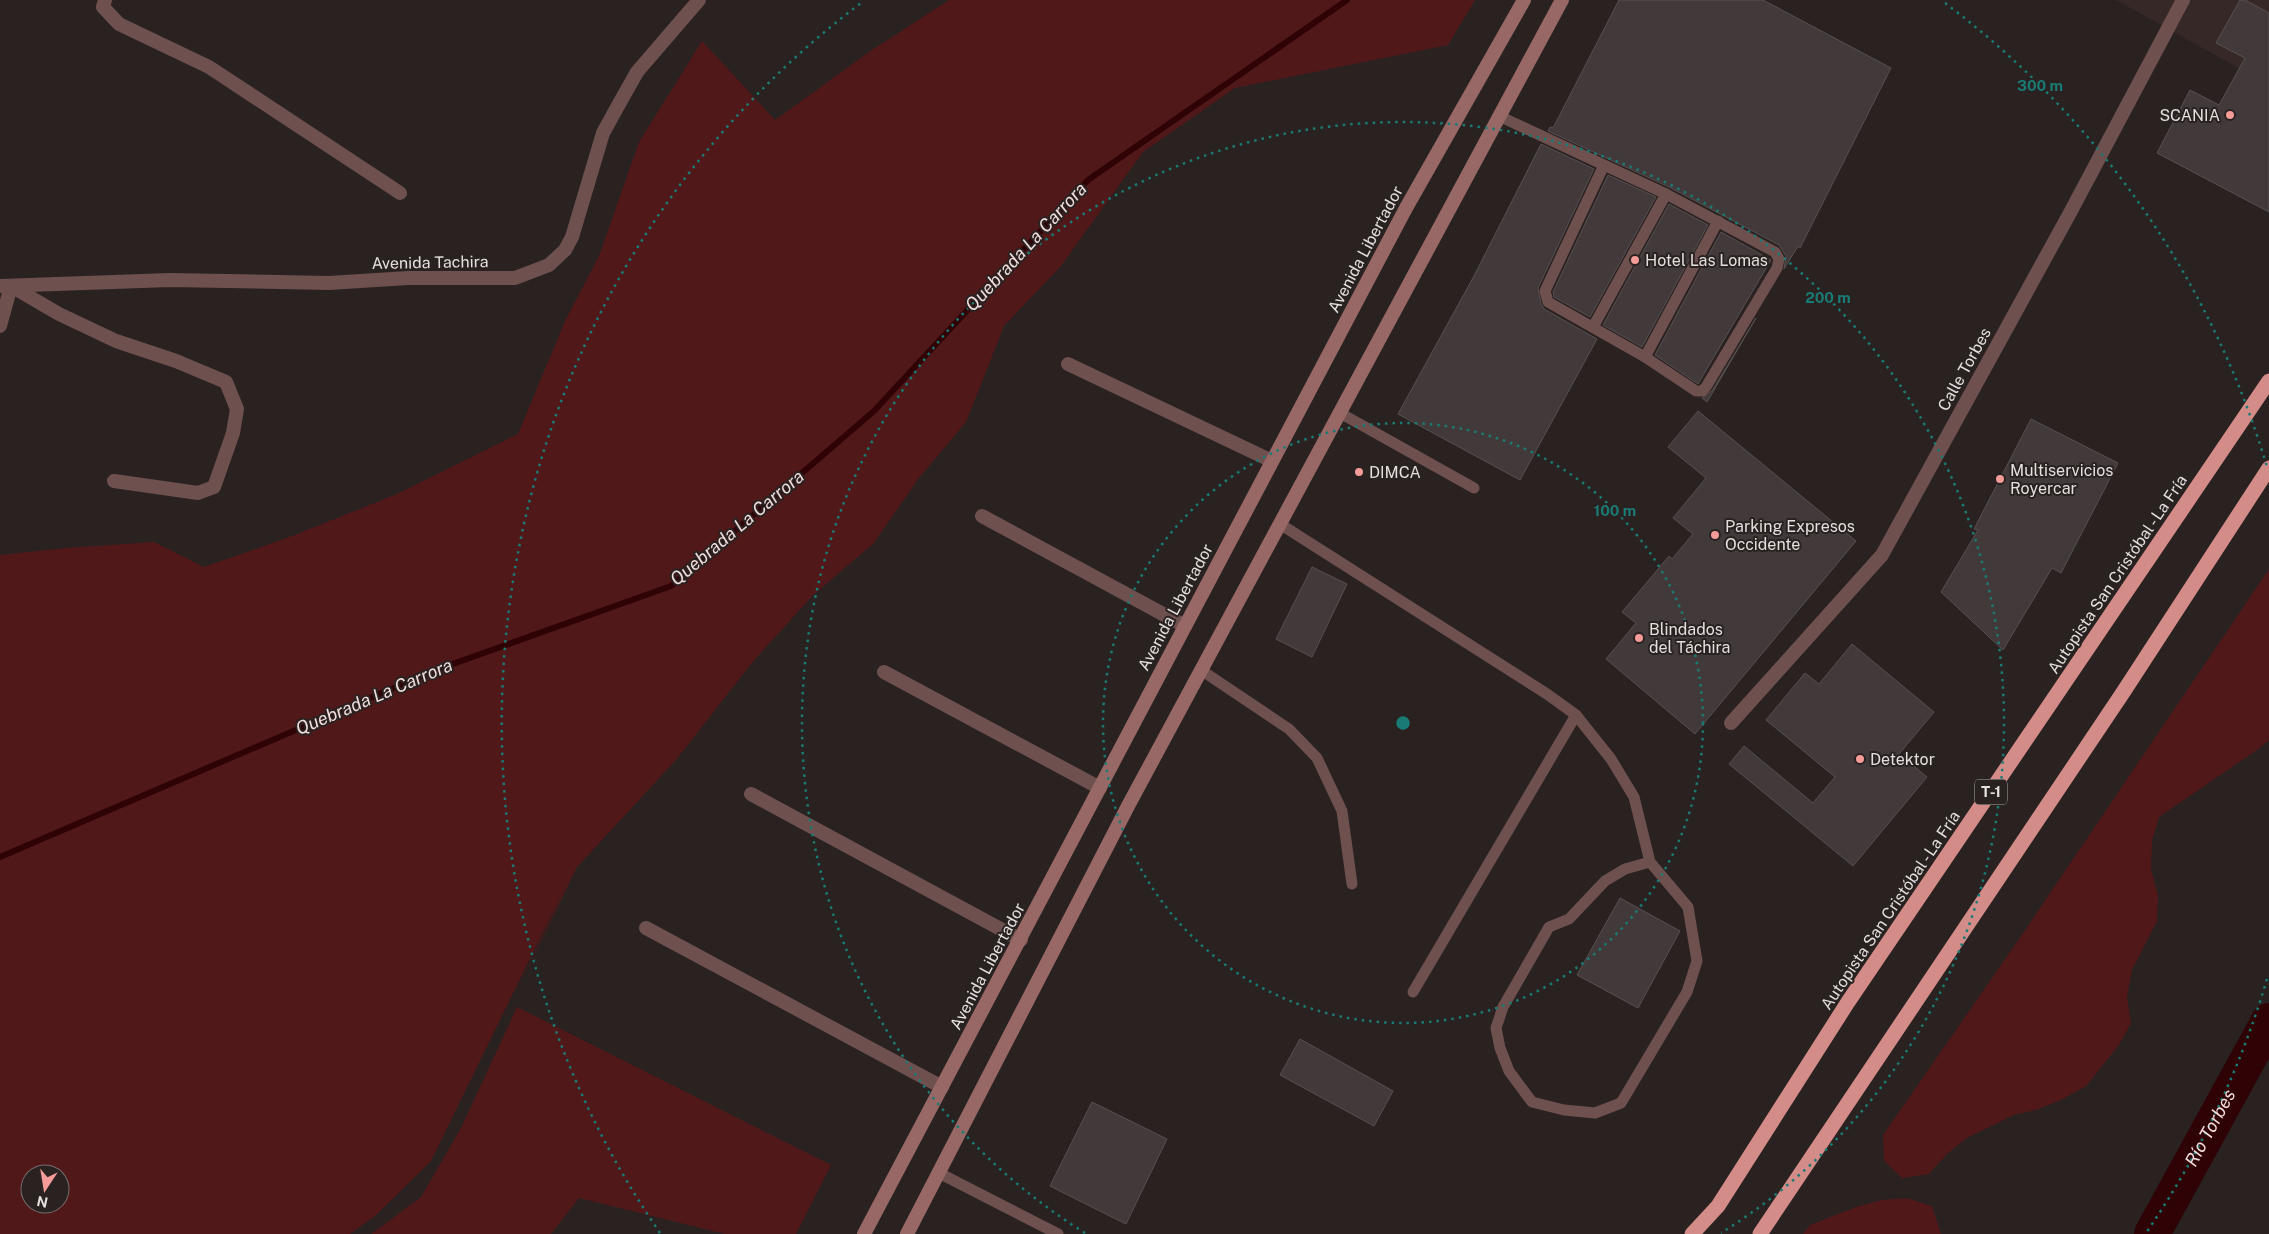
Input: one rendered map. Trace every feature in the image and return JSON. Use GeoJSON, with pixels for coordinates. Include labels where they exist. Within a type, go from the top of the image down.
{"type":"FeatureCollection","features":[{"type":"Feature","properties":{"kind":"highway","name":"Autopista San Cristóbal - La Fría"},"geometry":{"type":"LineString","coordinates":[[1692,1234],[1718,1206],[1848,1002],[2269,381]]}},
{"type":"Feature","properties":{"kind":"highway"},"geometry":{"type":"LineString","coordinates":[[1760,1234],[2124,691],[2269,468]]}},
{"type":"Feature","properties":{"kind":"highway"},"geometry":{"type":"LineString","coordinates":[[1701,1234],[1718,1206]]}},
{"type":"Feature","properties":{"kind":"main road","name":"Avenida Libertador"},"geometry":{"type":"LineString","coordinates":[[864,1234],[1406,208],[1524,0]]}},
{"type":"Feature","properties":{"kind":"main road"},"geometry":{"type":"LineString","coordinates":[[907,1234],[1050,953],[1340,413],[1437,228],[1562,0]]}},
{"type":"Feature","properties":{"kind":"street"},"geometry":{"type":"LineString","coordinates":[[105,0],[103,7],[119,24],[209,67],[400,193]]}},
{"type":"Feature","properties":{"kind":"street","name":"Avenida Tachira"},"geometry":{"type":"LineString","coordinates":[[6,286],[170,280],[329,283],[408,278],[515,278],[535,272],[549,265],[565,250],[572,237],[603,132],[637,72],[699,0]]}},
{"type":"Feature","properties":{"kind":"street","name":"Calle Torbes"},"geometry":{"type":"LineString","coordinates":[[1731,723],[1882,555],[2071,211],[2183,0]]}},
{"type":"Feature","properties":{"kind":"street"},"geometry":{"type":"LineString","coordinates":[[0,326],[6,286],[116,341],[176,361],[226,382],[237,409],[233,433],[214,487],[198,493],[114,481]]}},
{"type":"Feature","properties":{"kind":"street"},"geometry":{"type":"LineString","coordinates":[[1068,364],[1272,462]]}},
{"type":"Feature","properties":{"kind":"street"},"geometry":{"type":"LineString","coordinates":[[982,516],[1185,626]]}},
{"type":"Feature","properties":{"kind":"street"},"geometry":{"type":"LineString","coordinates":[[884,672],[1100,788]]}},
{"type":"Feature","properties":{"kind":"street"},"geometry":{"type":"LineString","coordinates":[[751,794],[1021,940]]}},
{"type":"Feature","properties":{"kind":"street"},"geometry":{"type":"LineString","coordinates":[[646,928],[942,1087]]}},
{"type":"Feature","properties":{"kind":"lane"},"geometry":{"type":"LineString","coordinates":[[1500,116],[1666,194],[1775,252],[1779,259],[1776,268],[1702,391],[1696,391],[1645,357],[1548,302],[1545,291],[1604,165]]}},
{"type":"Feature","properties":{"kind":"lane"},"geometry":{"type":"LineString","coordinates":[[1593,327],[1666,194]]}},
{"type":"Feature","properties":{"kind":"lane"},"geometry":{"type":"LineString","coordinates":[[1645,357],[1718,221]]}},
{"type":"Feature","properties":{"kind":"lane"},"geometry":{"type":"LineString","coordinates":[[1340,413],[1474,488]]}},
{"type":"Feature","properties":{"kind":"lane"},"geometry":{"type":"LineString","coordinates":[[1280,524],[1548,694],[1576,714],[1610,759],[1634,797],[1650,862],[1688,907],[1697,961],[1687,992],[1621,1103],[1595,1113],[1564,1110],[1532,1102],[1509,1071],[1500,1048],[1496,1028],[1503,1007],[1550,927],[1569,919],[1604,881],[1626,869],[1650,862]]}},
{"type":"Feature","properties":{"kind":"lane"},"geometry":{"type":"LineString","coordinates":[[1201,670],[1289,729],[1317,758],[1342,811],[1352,884]]}},
{"type":"Feature","properties":{"kind":"lane"},"geometry":{"type":"LineString","coordinates":[[1413,992],[1576,714]]}},
{"type":"Feature","properties":{"kind":"lane"},"geometry":{"type":"LineString","coordinates":[[939,1173],[1058,1234]]}},
{"type":"Feature","properties":{"kind":"shaded area"},"geometry":{"type":"Polygon","coordinates":[[[949,0],[1475,0],[1448,45],[1235,88],[1143,152],[1061,266],[1004,326],[966,422],[919,478],[873,544],[813,595],[751,664],[676,760],[577,867],[517,991],[568,881],[431,1161],[375,1216],[350,1234],[0,1234],[0,555],[154,542],[204,567],[292,536],[397,494],[518,434],[565,321],[599,256],[639,142],[702,41],[775,120],[869,52],[949,0]]]}},
{"type":"Feature","properties":{"kind":"shaded area"},"geometry":{"type":"Polygon","coordinates":[[[2116,0],[2269,0],[2269,85],[2116,0]]]}},
{"type":"Feature","properties":{"kind":"shaded area"},"geometry":{"type":"Polygon","coordinates":[[[2269,569],[2269,740],[2159,817],[2152,841],[2151,869],[2158,896],[2157,921],[2132,970],[2127,997],[2131,1023],[2119,1045],[2086,1086],[2063,1099],[2039,1109],[2014,1115],[1967,1138],[1947,1154],[1929,1174],[1902,1178],[1884,1161],[1883,1135],[2017,942],[2269,569]]]}},
{"type":"Feature","properties":{"kind":"shaded area"},"geometry":{"type":"Polygon","coordinates":[[[517,1007],[831,1165],[796,1234],[725,1234],[579,1198],[551,1234],[371,1234],[421,1197],[461,1128],[517,1007]]]}},
{"type":"Feature","properties":{"kind":"shaded area"},"geometry":{"type":"Polygon","coordinates":[[[1907,1198],[1932,1206],[1941,1234],[1803,1234],[1810,1225],[1856,1207],[1882,1200],[1907,1198]]]}},
{"type":"Feature","properties":{"kind":"building"},"geometry":{"type":"Polygon","coordinates":[[[1619,0],[1763,0],[1891,68],[1800,248],[1798,246],[1784,269],[1786,256],[1779,245],[1669,187],[1548,131],[1550,127],[1553,128],[1619,0]]]}},
{"type":"Feature","properties":{"kind":"building"},"geometry":{"type":"Polygon","coordinates":[[[2240,0],[2245,0],[2269,13],[2269,212],[2157,153],[2190,90],[2219,105],[2245,58],[2216,43],[2240,0]]]}},
{"type":"Feature","properties":{"kind":"building"},"geometry":{"type":"Polygon","coordinates":[[[1541,144],[1594,169],[1538,288],[1541,304],[1544,309],[1597,339],[1520,480],[1398,414],[1474,276],[1541,144]]]}},
{"type":"Feature","properties":{"kind":"building"},"geometry":{"type":"Polygon","coordinates":[[[1608,175],[1656,197],[1590,317],[1554,297],[1553,292],[1608,175]]]}},
{"type":"Feature","properties":{"kind":"building"},"geometry":{"type":"Polygon","coordinates":[[[1669,204],[1708,225],[1642,347],[1603,325],[1669,204]]]}},
{"type":"Feature","properties":{"kind":"building"},"geometry":{"type":"Polygon","coordinates":[[[1721,232],[1771,260],[1698,384],[1655,355],[1721,232]]]}},
{"type":"Feature","properties":{"kind":"building"},"geometry":{"type":"Polygon","coordinates":[[[1756,318],[1707,402],[1702,398],[1712,391],[1756,318]]]}},
{"type":"Feature","properties":{"kind":"building"},"geometry":{"type":"Polygon","coordinates":[[[1698,411],[1856,541],[1695,734],[1606,659],[1636,623],[1622,612],[1669,556],[1672,559],[1693,534],[1673,518],[1706,478],[1668,447],[1698,411]]]}},
{"type":"Feature","properties":{"kind":"building"},"geometry":{"type":"Polygon","coordinates":[[[2031,419],[2118,463],[2061,573],[2052,568],[2003,650],[1941,592],[1978,530],[1974,529],[2031,419]]]}},
{"type":"Feature","properties":{"kind":"building"},"geometry":{"type":"Polygon","coordinates":[[[1312,567],[1347,584],[1312,657],[1276,639],[1312,567]]]}},
{"type":"Feature","properties":{"kind":"building","name":"Detektor"},"geometry":{"type":"Polygon","coordinates":[[[1852,644],[1934,712],[1899,754],[1927,777],[1853,866],[1729,764],[1744,746],[1813,803],[1835,777],[1766,720],[1805,673],[1819,684],[1852,644]]]}},
{"type":"Feature","properties":{"kind":"building"},"geometry":{"type":"Polygon","coordinates":[[[1620,898],[1680,931],[1638,1008],[1577,975],[1620,898]]]}},
{"type":"Feature","properties":{"kind":"building"},"geometry":{"type":"Polygon","coordinates":[[[1300,1039],[1393,1091],[1374,1126],[1280,1075],[1300,1039]]]}},
{"type":"Feature","properties":{"kind":"building"},"geometry":{"type":"Polygon","coordinates":[[[1092,1102],[1167,1139],[1126,1224],[1050,1186],[1092,1102]]]}},
{"type":"Feature","properties":{"kind":"waterway","name":"Quebrada La Carrora"},"geometry":{"type":"LineString","coordinates":[[0,857],[433,671],[671,586],[874,411],[1088,180],[1347,0]]}},
{"type":"Feature","properties":{"kind":"waterway","name":"Río Torbes"},"geometry":{"type":"LineString","coordinates":[[2152,1234],[2269,1021]]}},
{"type":"Feature","properties":{"kind":"place","name":"SCANIA"},"geometry":{"type":"Point","coordinates":[2230,115]}},
{"type":"Feature","properties":{"kind":"place","name":"Hotel Las Lomas"},"geometry":{"type":"Point","coordinates":[1635,260]}},
{"type":"Feature","properties":{"kind":"place","name":"DIMCA"},"geometry":{"type":"Point","coordinates":[1359,472]}},
{"type":"Feature","properties":{"kind":"place","name":"Multiservicios Royercar"},"geometry":{"type":"Point","coordinates":[2000,479]}},
{"type":"Feature","properties":{"kind":"place","name":"Parking Expresos Occidente"},"geometry":{"type":"Point","coordinates":[1715,535]}},
{"type":"Feature","properties":{"kind":"place","name":"Blindados del Táchira"},"geometry":{"type":"Point","coordinates":[1639,638]}},
{"type":"Feature","properties":{"kind":"place","name":"Detektor"},"geometry":{"type":"Point","coordinates":[1860,759]}}]}
